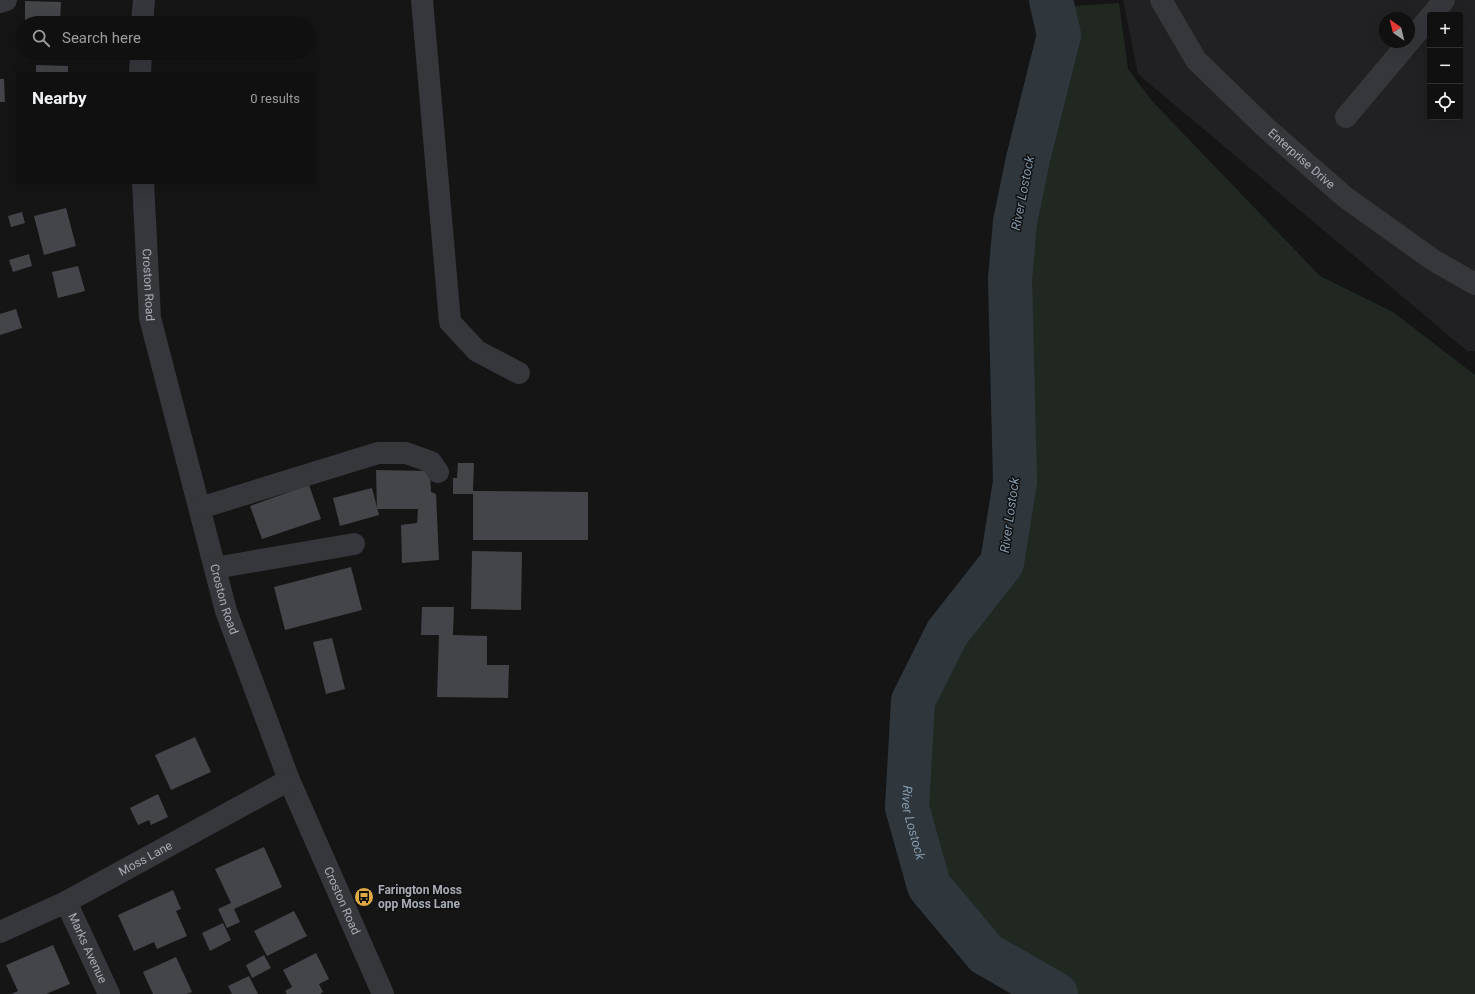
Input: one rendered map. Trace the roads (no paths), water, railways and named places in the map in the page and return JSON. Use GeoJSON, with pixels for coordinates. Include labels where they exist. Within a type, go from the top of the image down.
{"type":"FeatureCollection","features":[{"type":"Feature","properties":{"kind":"street"},"geometry":{"type":"LineString","coordinates":[[0,2],[6,0]]}},
{"type":"Feature","properties":{"kind":"street"},"geometry":{"type":"LineString","coordinates":[[143,16],[144,0]]}},
{"type":"Feature","properties":{"kind":"street"},"geometry":{"type":"LineString","coordinates":[[422,0],[450,322],[477,351],[519,373]]}},
{"type":"Feature","properties":{"kind":"street","name":"Enterprise Drive"},"geometry":{"type":"LineString","coordinates":[[1161,0],[1196,60],[1264,126],[1345,197],[1433,260],[1475,284]]}},
{"type":"Feature","properties":{"kind":"street"},"geometry":{"type":"LineString","coordinates":[[1434,12],[1444,0]]}},
{"type":"Feature","properties":{"kind":"street"},"geometry":{"type":"LineString","coordinates":[[1415,35],[1427,21]]}},
{"type":"Feature","properties":{"kind":"street"},"geometry":{"type":"LineString","coordinates":[[1346,117],[1404,48]]}},
{"type":"Feature","properties":{"kind":"street"},"geometry":{"type":"LineString","coordinates":[[140,72],[141,60]]}},
{"type":"Feature","properties":{"kind":"street","name":"Croston Road"},"geometry":{"type":"LineString","coordinates":[[143,184],[150,318],[226,611],[289,780],[383,994]]}},
{"type":"Feature","properties":{"kind":"street"},"geometry":{"type":"LineString","coordinates":[[200,508],[378,453],[406,454],[430,462],[438,472]]}},
{"type":"Feature","properties":{"kind":"street"},"geometry":{"type":"LineString","coordinates":[[215,568],[354,544]]}},
{"type":"Feature","properties":{"kind":"street","name":"Moss Lane"},"geometry":{"type":"LineString","coordinates":[[0,932],[66,902],[289,780]]}},
{"type":"Feature","properties":{"kind":"street","name":"Marks Avenue"},"geometry":{"type":"LineString","coordinates":[[66,902],[109,994]]}},
{"type":"Feature","properties":{"kind":"waterway","name":"River Lostock"},"geometry":{"type":"LineString","coordinates":[[1051,0],[1059,35],[1028,159],[1015,222],[1010,279],[1015,482],[1002,563],[947,633],[913,701],[907,807],[929,886],[986,954],[1056,994]]}},
{"type":"Feature","properties":{"kind":"place","name":"Farington Moss opp Moss Lane"},"geometry":{"type":"Point","coordinates":[364,897]}}]}
